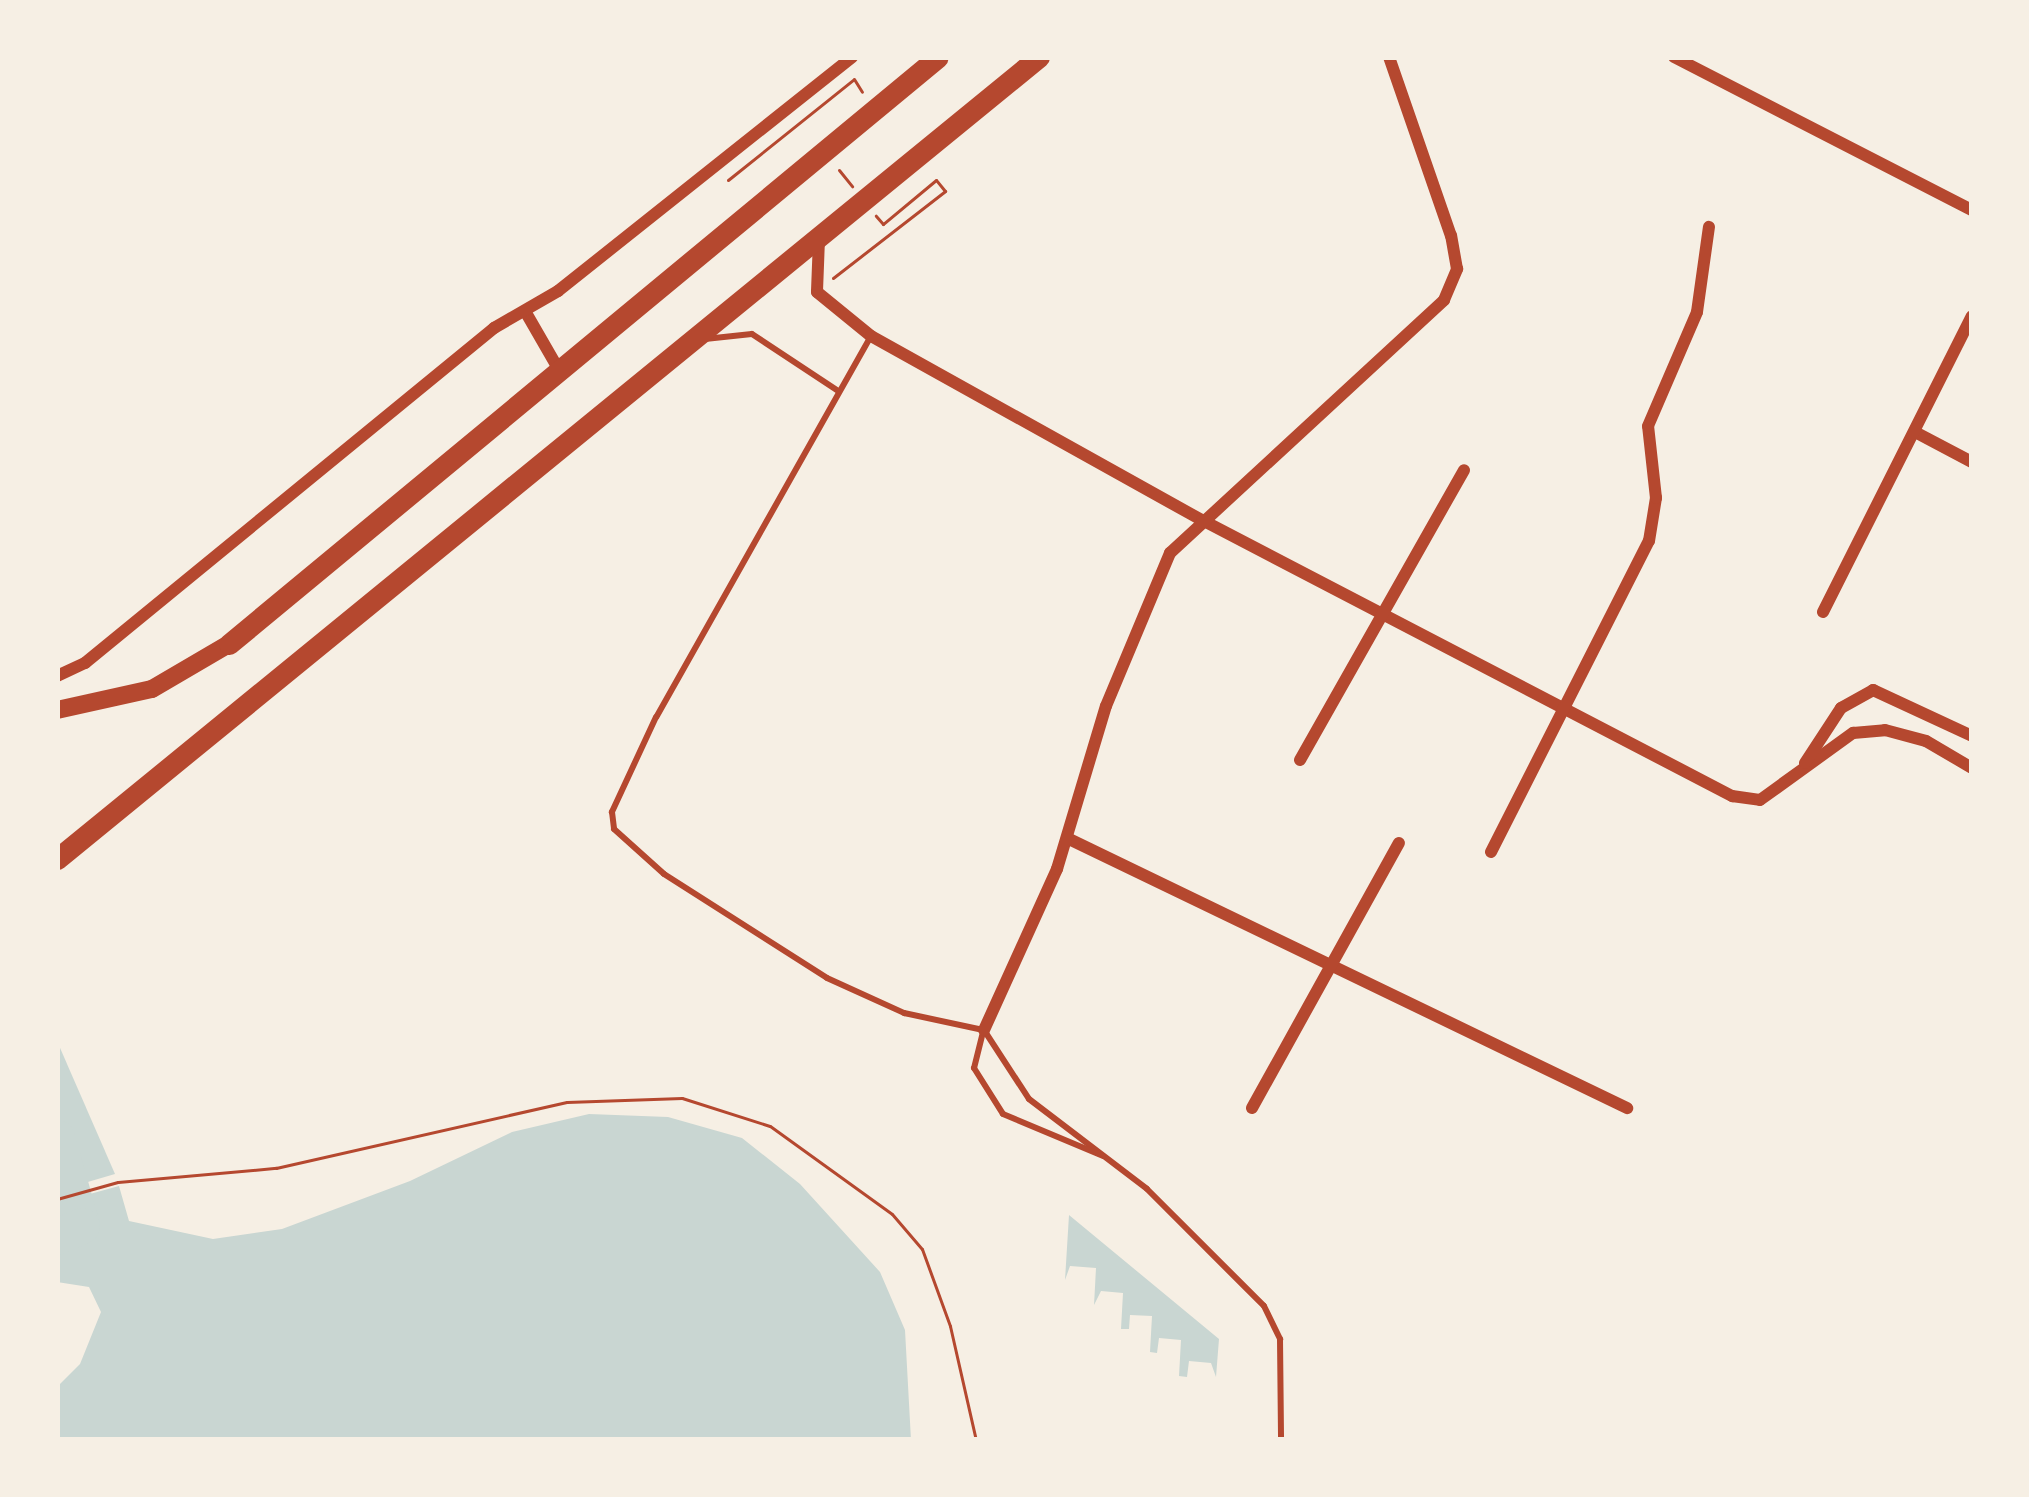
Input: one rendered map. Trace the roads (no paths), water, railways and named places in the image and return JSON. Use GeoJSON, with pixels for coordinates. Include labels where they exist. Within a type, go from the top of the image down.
{"type":"FeatureCollection","features":[{"type":"Feature","properties":{"kind":"highway"},"geometry":{"type":"LineString","coordinates":[[229,644],[938,57]]}},
{"type":"Feature","properties":{"kind":"highway"},"geometry":{"type":"LineString","coordinates":[[57,860],[1040,57]]}},
{"type":"Feature","properties":{"kind":"main road"},"geometry":{"type":"LineString","coordinates":[[57,710],[152,689],[229,644]]}},
{"type":"Feature","properties":{"kind":"street"},"geometry":{"type":"LineString","coordinates":[[57,676],[85,663],[494,328],[526,311],[852,57]]}},
{"type":"Feature","properties":{"kind":"street"},"geometry":{"type":"LineString","coordinates":[[984,1030],[1067,838],[1141,610],[1170,553],[1444,300],[1456,269],[1451,236],[1389,57]]}},
{"type":"Feature","properties":{"kind":"street"},"geometry":{"type":"LineString","coordinates":[[1674,57],[1972,210]]}},
{"type":"Feature","properties":{"kind":"street"},"geometry":{"type":"LineString","coordinates":[[1491,852],[1654,527],[1648,426],[1696,312],[1708,227]]}},
{"type":"Feature","properties":{"kind":"street"},"geometry":{"type":"LineString","coordinates":[[819,239],[813,280],[829,306],[871,336],[1202,520],[1732,796],[1760,800],[1853,733],[1885,730],[1926,741],[1972,768]]}},
{"type":"Feature","properties":{"kind":"street"},"geometry":{"type":"LineString","coordinates":[[526,311],[560,370]]}},
{"type":"Feature","properties":{"kind":"street"},"geometry":{"type":"LineString","coordinates":[[1822,612],[1972,316]]}},
{"type":"Feature","properties":{"kind":"street"},"geometry":{"type":"LineString","coordinates":[[1915,432],[1972,463]]}},
{"type":"Feature","properties":{"kind":"street"},"geometry":{"type":"LineString","coordinates":[[1300,760],[1464,470]]}},
{"type":"Feature","properties":{"kind":"street"},"geometry":{"type":"LineString","coordinates":[[1804,764],[1841,708],[1873,690],[1972,736]]}},
{"type":"Feature","properties":{"kind":"street"},"geometry":{"type":"LineString","coordinates":[[1067,838],[1627,1108]]}},
{"type":"Feature","properties":{"kind":"street"},"geometry":{"type":"LineString","coordinates":[[1252,1108],[1399,843]]}},
{"type":"Feature","properties":{"kind":"lane"},"geometry":{"type":"LineString","coordinates":[[692,343],[752,334],[838,391]]}},
{"type":"Feature","properties":{"kind":"lane"},"geometry":{"type":"LineString","coordinates":[[871,336],[656,717],[611,812],[614,829],[664,874],[826,978],[904,1012],[984,1030],[1029,1099],[1112,1159],[1264,1306],[1280,1339],[1281,1440]]}},
{"type":"Feature","properties":{"kind":"lane"},"geometry":{"type":"LineString","coordinates":[[984,1030],[974,1068],[1003,1114],[1112,1159]]}},
{"type":"Feature","properties":{"kind":"waterway"},"geometry":{"type":"LineString","coordinates":[[57,1138],[82,1226],[57,1237]]}}]}
